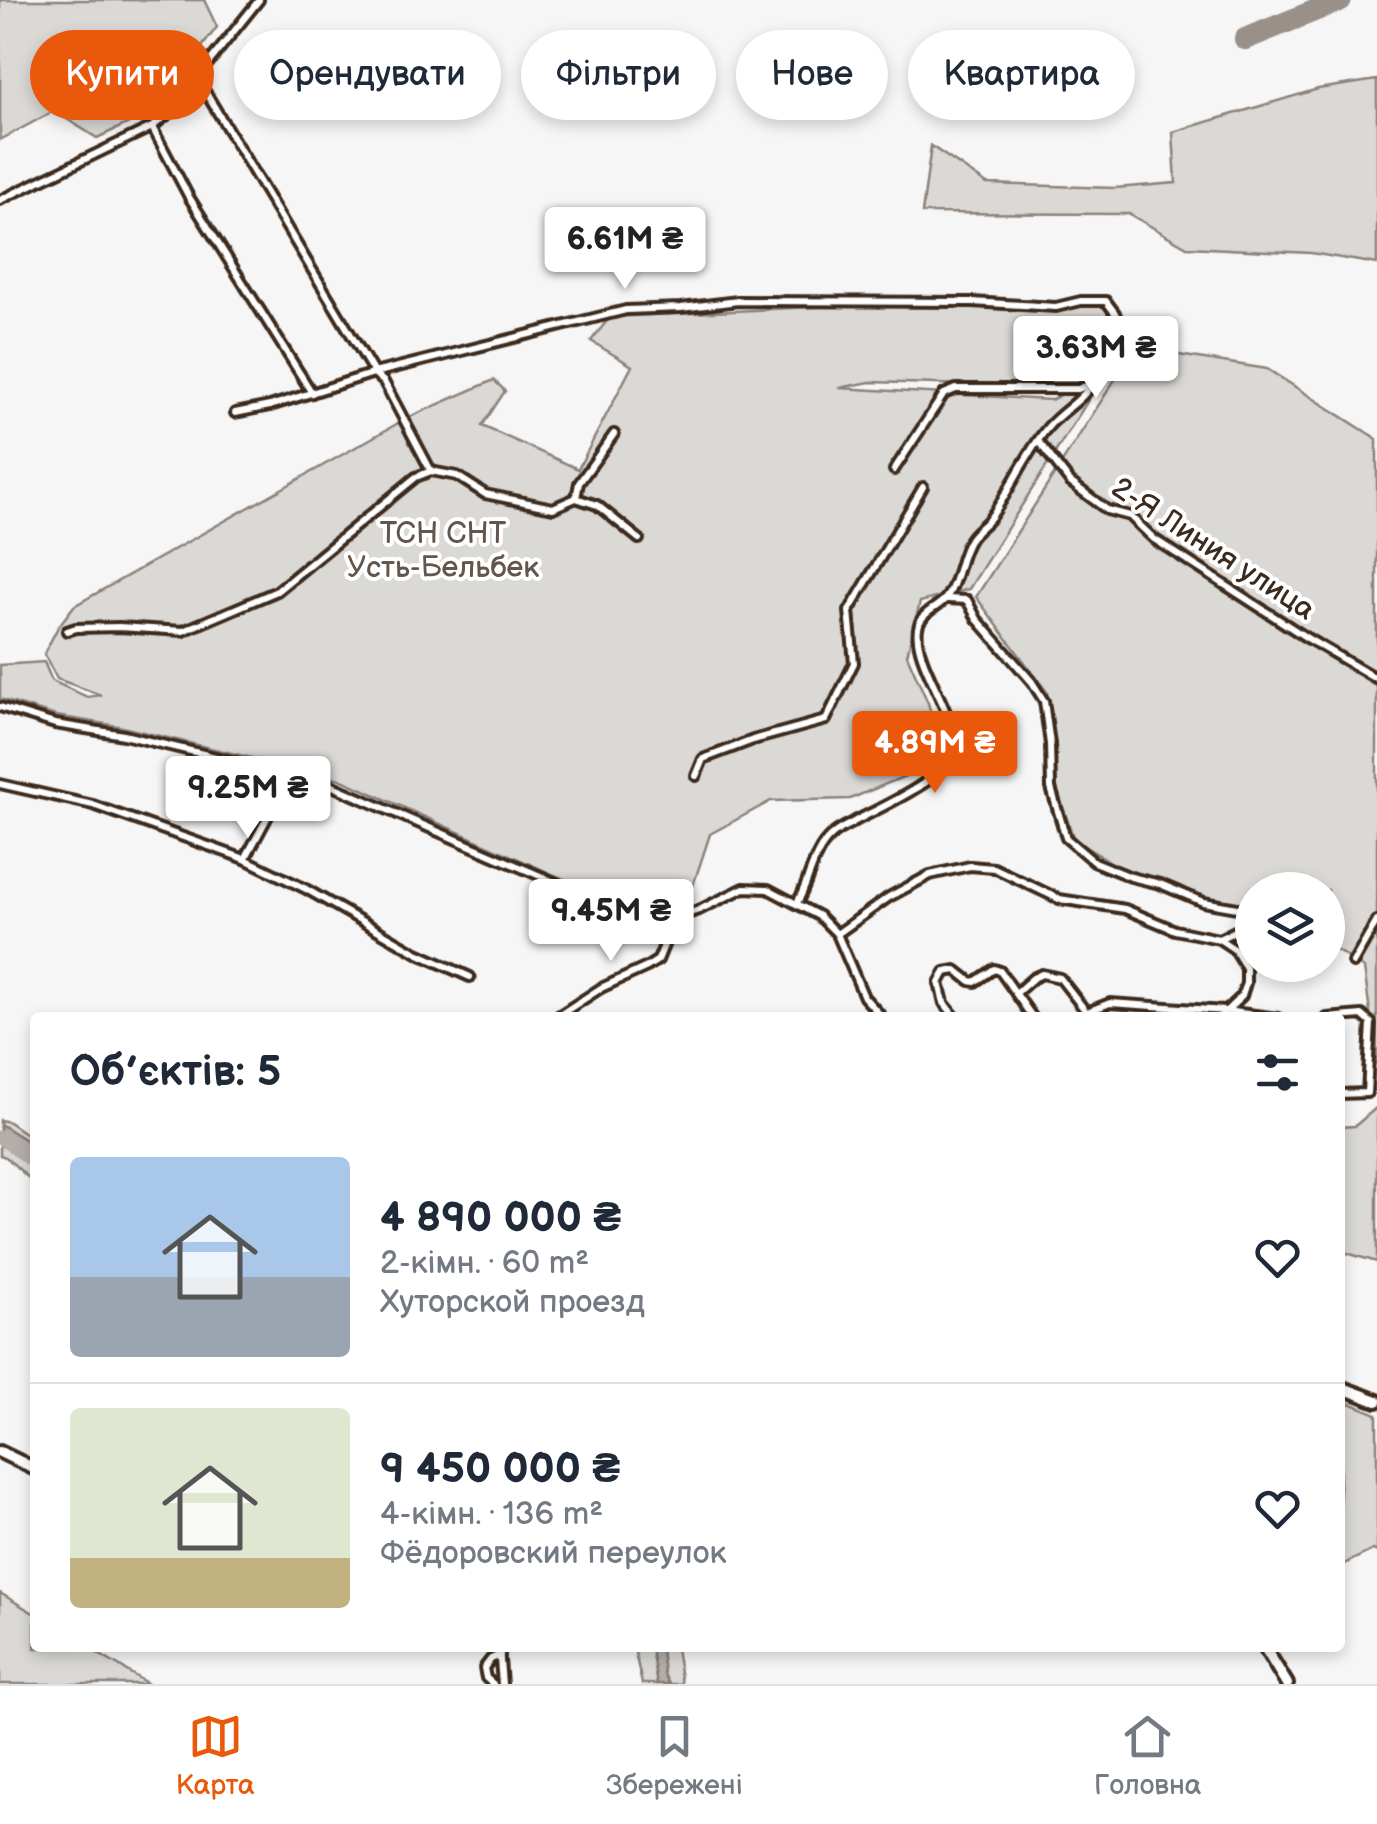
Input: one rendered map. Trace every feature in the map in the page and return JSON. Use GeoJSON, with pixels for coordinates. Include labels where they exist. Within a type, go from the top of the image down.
{"type":"FeatureCollection","features":[{"type":"Feature","properties":{"kind":"main road"},"geometry":{"type":"LineString","coordinates":[[1345,1390],[1377,1401]]}},
{"type":"Feature","properties":{"kind":"main road"},"geometry":{"type":"LineString","coordinates":[[0,1452],[30,1466]]}},
{"type":"Feature","properties":{"kind":"main road"},"geometry":{"type":"LineString","coordinates":[[1267,1652],[1286,1684]]}},
{"type":"Feature","properties":{"kind":"street"},"geometry":{"type":"LineString","coordinates":[[214,57],[259,0]]}},
{"type":"Feature","properties":{"kind":"street"},"geometry":{"type":"LineString","coordinates":[[214,106],[374,374],[384,382],[431,471]]}},
{"type":"Feature","properties":{"kind":"street"},"geometry":{"type":"LineString","coordinates":[[0,200],[152,128],[161,120]]}},
{"type":"Feature","properties":{"kind":"street"},"geometry":{"type":"LineString","coordinates":[[152,128],[189,196],[312,393]]}},
{"type":"Feature","properties":{"kind":"street"},"geometry":{"type":"LineString","coordinates":[[235,413],[626,310],[738,301],[972,302],[1056,307],[1106,300],[1116,313],[1121,330],[1116,348],[1082,398],[1050,425],[1038,441],[990,517],[972,535],[946,599],[921,619],[919,650],[951,729],[954,754],[942,770],[833,833],[819,850],[797,902]]}},
{"type":"Feature","properties":{"kind":"street"},"geometry":{"type":"LineString","coordinates":[[894,470],[944,394],[956,389],[1078,389],[1094,383]]}},
{"type":"Feature","properties":{"kind":"street"},"geometry":{"type":"LineString","coordinates":[[576,498],[579,483],[614,434]]}},
{"type":"Feature","properties":{"kind":"street","name":"2-Я Линия улица"},"geometry":{"type":"LineString","coordinates":[[1038,441],[1070,482],[1107,510],[1130,516],[1154,539],[1377,679]]}},
{"type":"Feature","properties":{"kind":"street"},"geometry":{"type":"LineString","coordinates":[[67,631],[119,627],[184,631],[252,603],[277,592],[416,477],[431,471],[457,476],[485,494],[553,508],[576,498],[597,505],[638,539]]}},
{"type":"Feature","properties":{"kind":"street"},"geometry":{"type":"LineString","coordinates":[[696,776],[703,759],[826,720],[854,663],[849,611],[922,488]]}},
{"type":"Feature","properties":{"kind":"street"},"geometry":{"type":"LineString","coordinates":[[946,599],[967,600],[977,619],[1044,701],[1051,788],[1066,838],[1094,862],[1112,870],[1204,902],[1243,909],[1243,927],[1219,940]]}},
{"type":"Feature","properties":{"kind":"street"},"geometry":{"type":"LineString","coordinates":[[0,707],[56,724],[124,735],[328,784],[628,914],[674,918],[744,888],[768,889],[819,916],[837,934],[864,997],[877,1012]]}},
{"type":"Feature","properties":{"kind":"street"},"geometry":{"type":"LineString","coordinates":[[245,860],[290,775]]}},
{"type":"Feature","properties":{"kind":"street"},"geometry":{"type":"LineString","coordinates":[[0,784],[93,805],[245,860],[306,889],[417,953],[470,977]]}},
{"type":"Feature","properties":{"kind":"street"},"geometry":{"type":"LineString","coordinates":[[837,934],[889,897],[930,875],[970,866],[994,868],[1059,899],[1125,908],[1175,930],[1219,940],[1234,949],[1246,968],[1246,982],[1242,996],[1224,1012]]}},
{"type":"Feature","properties":{"kind":"street"},"geometry":{"type":"LineString","coordinates":[[564,1012],[601,988],[658,960],[674,918]]}},
{"type":"Feature","properties":{"kind":"street"},"geometry":{"type":"LineString","coordinates":[[1352,963],[1377,920]]}},
{"type":"Feature","properties":{"kind":"street"},"geometry":{"type":"LineString","coordinates":[[951,1012],[938,983],[945,972],[956,970],[974,982],[994,969],[1000,971],[1030,1012]]}},
{"type":"Feature","properties":{"kind":"street"},"geometry":{"type":"LineString","coordinates":[[1016,993],[1042,974],[1060,978],[1087,1012]]}},
{"type":"Feature","properties":{"kind":"street"},"geometry":{"type":"LineString","coordinates":[[1093,1012],[1110,1003],[1202,1012]]}},
{"type":"Feature","properties":{"kind":"street"},"geometry":{"type":"LineString","coordinates":[[1345,1016],[1362,1015],[1371,1023],[1372,1036],[1367,1093],[1345,1094]]}},
{"type":"Feature","properties":{"kind":"street"},"geometry":{"type":"LineString","coordinates":[[492,1684],[484,1668],[499,1652]]}},
{"type":"Feature","properties":{"kind":"street"},"geometry":{"type":"LineString","coordinates":[[500,1652],[502,1684]]}},
{"type":"Feature","properties":{"kind":"green space"},"geometry":{"type":"Polygon","coordinates":[[[0,0],[204,0],[217,27],[214,31],[30,30],[30,120],[37,120],[0,140],[0,0]]]}},
{"type":"Feature","properties":{"kind":"green space"},"geometry":{"type":"Polygon","coordinates":[[[1377,80],[1377,264],[1311,253],[1187,247],[1129,214],[922,213],[931,146],[987,184],[1115,188],[1176,183],[1173,132],[1318,89],[1377,80]]]}},
{"type":"Feature","properties":{"kind":"green space"},"geometry":{"type":"Polygon","coordinates":[[[68,120],[136,120],[97,138],[68,120]]]}},
{"type":"Feature","properties":{"kind":"green space","name":"ТСН СНТ Усть-Бельбек"},"geometry":{"type":"Polygon","coordinates":[[[1104,303],[1112,313],[1117,331],[1114,348],[1098,376],[1106,372],[969,589],[920,602],[907,655],[928,703],[939,743],[932,765],[850,799],[771,801],[710,834],[692,889],[663,905],[617,903],[340,779],[118,726],[56,716],[0,699],[0,665],[44,662],[52,681],[87,697],[101,695],[57,679],[44,654],[74,606],[409,417],[494,380],[505,391],[482,426],[578,469],[632,366],[591,341],[610,317],[834,306],[1104,303]],[[870,382],[839,388],[1051,400],[1071,388],[870,382]]]}},
{"type":"Feature","properties":{"kind":"green space"},"geometry":{"type":"Polygon","coordinates":[[[1135,348],[1267,369],[1377,439],[1377,1064],[1364,968],[1345,956],[1345,872],[1235,872],[1235,908],[1119,867],[1074,840],[1057,789],[1047,692],[976,597],[1135,348]]]}},
{"type":"Feature","properties":{"kind":"green space"},"geometry":{"type":"Polygon","coordinates":[[[1377,1107],[1377,1262],[1345,1252],[1345,1127],[1355,1126],[1377,1107]]]}},
{"type":"Feature","properties":{"kind":"green space"},"geometry":{"type":"Polygon","coordinates":[[[0,1120],[30,1137],[30,1179],[6,1157],[0,1155],[0,1120]]]}},
{"type":"Feature","properties":{"kind":"green space"},"geometry":{"type":"Polygon","coordinates":[[[1345,1401],[1377,1414],[1377,1552],[1373,1550],[1345,1564],[1345,1401]]]}},
{"type":"Feature","properties":{"kind":"green space"},"geometry":{"type":"Polygon","coordinates":[[[0,1593],[30,1611],[30,1652],[96,1652],[148,1684],[0,1684],[0,1593]]]}},
{"type":"Feature","properties":{"kind":"green space"},"geometry":{"type":"Polygon","coordinates":[[[635,1652],[677,1652],[682,1684],[642,1684],[635,1652]]]}},
{"type":"Feature","properties":{"kind":"shaded area"},"geometry":{"type":"Polygon","coordinates":[[[0,1124],[30,1143],[30,1159],[0,1137],[0,1124]]]}},
{"type":"Feature","properties":{"kind":"shaded area"},"geometry":{"type":"Polygon","coordinates":[[[652,1652],[661,1652],[669,1684],[657,1684],[652,1652]]]}},
{"type":"Feature","properties":{"kind":"waterway"},"geometry":{"type":"LineString","coordinates":[[0,1137],[30,1159]]}},
{"type":"Feature","properties":{"kind":"taxiway"},"geometry":{"type":"LineString","coordinates":[[1245,39],[1341,0]]}}]}
